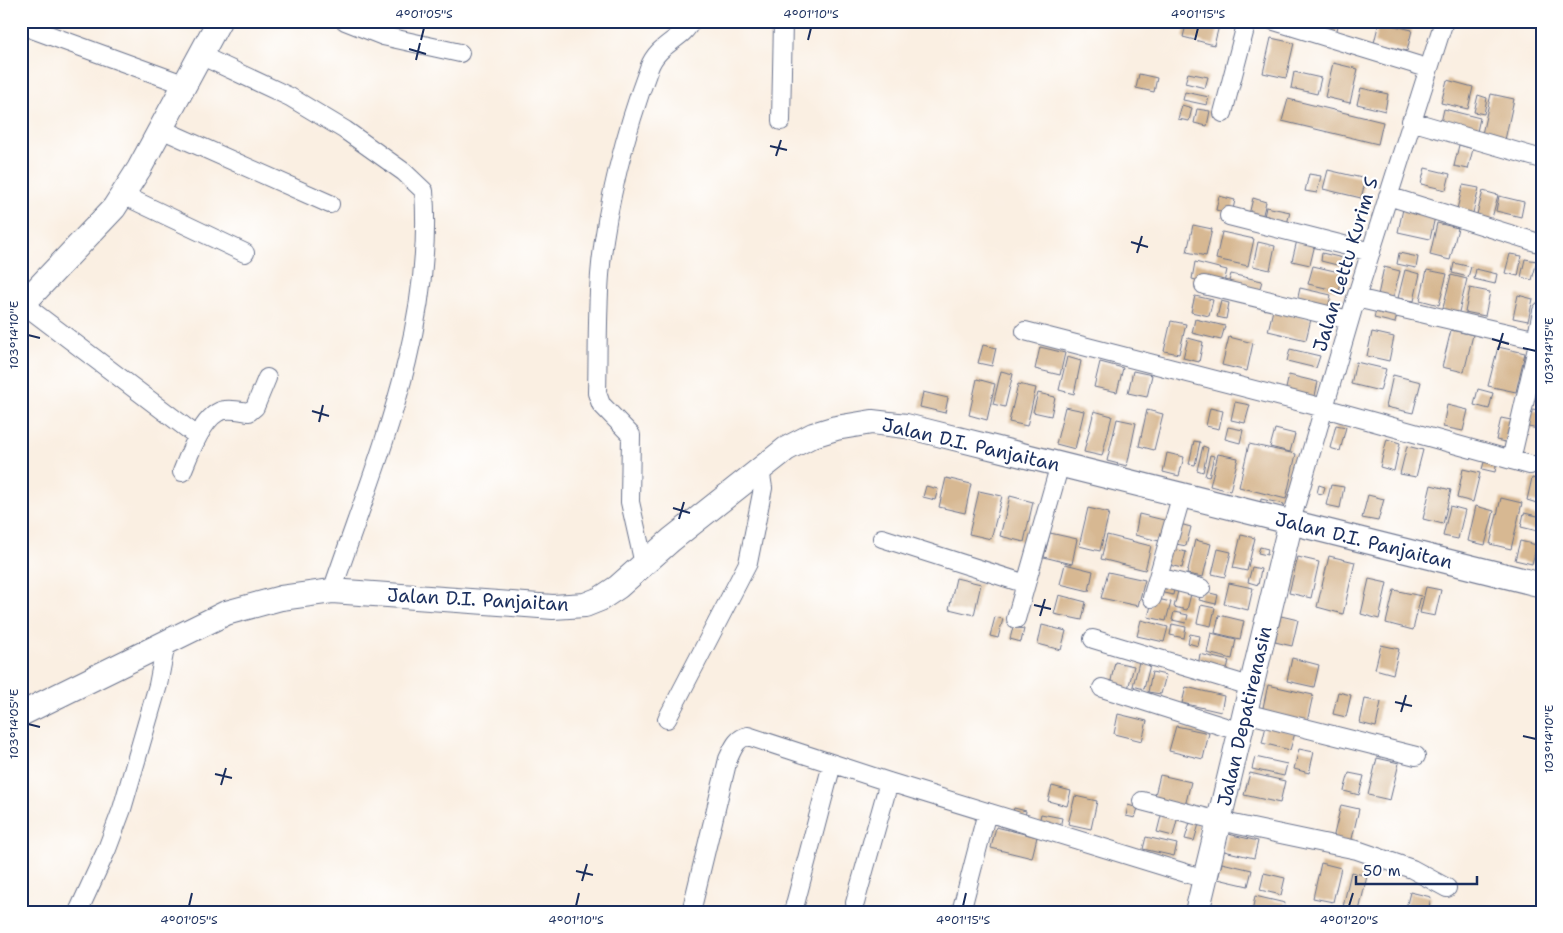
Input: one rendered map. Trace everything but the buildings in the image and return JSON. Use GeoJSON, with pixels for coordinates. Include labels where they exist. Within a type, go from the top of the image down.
{"type":"FeatureCollection","features":[{"type":"Feature","properties":{"kind":"main road"},"geometry":{"type":"LineString","coordinates":[[22,305],[114,208],[161,129],[219,21]]}},
{"type":"Feature","properties":{"kind":"main road","name":"Jalan D.I. Panjaitan"},"geometry":{"type":"LineString","coordinates":[[21,714],[226,613],[281,598],[332,591],[553,607],[585,604],[600,599],[618,587],[786,448],[813,435],[836,428],[872,422],[906,426],[1542,584]]}},
{"type":"Feature","properties":{"kind":"main road","name":"Jalan Depatirenasin"},"geometry":{"type":"LineString","coordinates":[[1197,912],[1290,521]]}},
{"type":"Feature","properties":{"kind":"street"},"geometry":{"type":"LineString","coordinates":[[345,21],[383,36],[460,53]]}},
{"type":"Feature","properties":{"kind":"street"},"geometry":{"type":"LineString","coordinates":[[644,564],[630,502],[631,435],[601,404],[597,393],[600,275],[610,209],[622,157],[649,66],[663,46],[689,27],[691,21]]}},
{"type":"Feature","properties":{"kind":"street"},"geometry":{"type":"LineString","coordinates":[[781,121],[783,21]]}},
{"type":"Feature","properties":{"kind":"street"},"geometry":{"type":"LineString","coordinates":[[1223,113],[1247,21]]}},
{"type":"Feature","properties":{"kind":"street"},"geometry":{"type":"LineString","coordinates":[[1274,21],[1427,68]]}},
{"type":"Feature","properties":{"kind":"street","name":"Jalan Lettu Kurim S"},"geometry":{"type":"LineString","coordinates":[[1290,521],[1349,320],[1427,68],[1444,21]]}},
{"type":"Feature","properties":{"kind":"street"},"geometry":{"type":"LineString","coordinates":[[21,25],[184,84]]}},
{"type":"Feature","properties":{"kind":"street"},"geometry":{"type":"LineString","coordinates":[[200,55],[290,97],[345,130],[404,172],[424,191],[426,256],[415,331],[403,380],[332,591]]}},
{"type":"Feature","properties":{"kind":"street"},"geometry":{"type":"LineString","coordinates":[[1411,121],[1542,159]]}},
{"type":"Feature","properties":{"kind":"street"},"geometry":{"type":"LineString","coordinates":[[161,129],[330,204]]}},
{"type":"Feature","properties":{"kind":"street"},"geometry":{"type":"LineString","coordinates":[[123,195],[244,253]]}},
{"type":"Feature","properties":{"kind":"street"},"geometry":{"type":"LineString","coordinates":[[1388,196],[1542,244]]}},
{"type":"Feature","properties":{"kind":"street"},"geometry":{"type":"LineString","coordinates":[[1229,216],[1371,252]]}},
{"type":"Feature","properties":{"kind":"street"},"geometry":{"type":"LineString","coordinates":[[1204,285],[1349,320]]}},
{"type":"Feature","properties":{"kind":"street"},"geometry":{"type":"LineString","coordinates":[[1356,298],[1530,338],[1536,341]]}},
{"type":"Feature","properties":{"kind":"street"},"geometry":{"type":"LineString","coordinates":[[22,305],[197,436]]}},
{"type":"Feature","properties":{"kind":"street"},"geometry":{"type":"LineString","coordinates":[[1511,460],[1537,348],[1536,341],[1542,311]]}},
{"type":"Feature","properties":{"kind":"street"},"geometry":{"type":"LineString","coordinates":[[1025,331],[1324,408],[1530,465]]}},
{"type":"Feature","properties":{"kind":"street"},"geometry":{"type":"LineString","coordinates":[[182,472],[197,436],[213,415],[224,410],[249,412],[256,408],[267,378]]}},
{"type":"Feature","properties":{"kind":"street"},"geometry":{"type":"LineString","coordinates":[[1016,619],[1060,464]]}},
{"type":"Feature","properties":{"kind":"street"},"geometry":{"type":"LineString","coordinates":[[667,719],[748,563],[763,488],[760,469]]}},
{"type":"Feature","properties":{"kind":"street"},"geometry":{"type":"LineString","coordinates":[[1152,598],[1182,494]]}},
{"type":"Feature","properties":{"kind":"street"},"geometry":{"type":"LineString","coordinates":[[882,538],[1026,584]]}},
{"type":"Feature","properties":{"kind":"street"},"geometry":{"type":"LineString","coordinates":[[1158,577],[1200,588]]}},
{"type":"Feature","properties":{"kind":"street"},"geometry":{"type":"LineString","coordinates":[[1093,639],[1250,686]]}},
{"type":"Feature","properties":{"kind":"street"},"geometry":{"type":"LineString","coordinates":[[78,912],[107,849],[122,809],[158,685],[166,643]]}},
{"type":"Feature","properties":{"kind":"street"},"geometry":{"type":"LineString","coordinates":[[1102,688],[1243,723],[1416,756]]}},
{"type":"Feature","properties":{"kind":"street"},"geometry":{"type":"LineString","coordinates":[[691,912],[728,759],[735,745],[742,737],[748,736],[888,782],[1205,878]]}},
{"type":"Feature","properties":{"kind":"street"},"geometry":{"type":"LineString","coordinates":[[793,912],[832,764]]}},
{"type":"Feature","properties":{"kind":"street"},"geometry":{"type":"LineString","coordinates":[[855,903],[888,782]]}},
{"type":"Feature","properties":{"kind":"street"},"geometry":{"type":"LineString","coordinates":[[1142,801],[1219,821],[1357,850],[1412,869],[1448,888]]}},
{"type":"Feature","properties":{"kind":"street"},"geometry":{"type":"LineString","coordinates":[[961,912],[987,812]]}}]}
